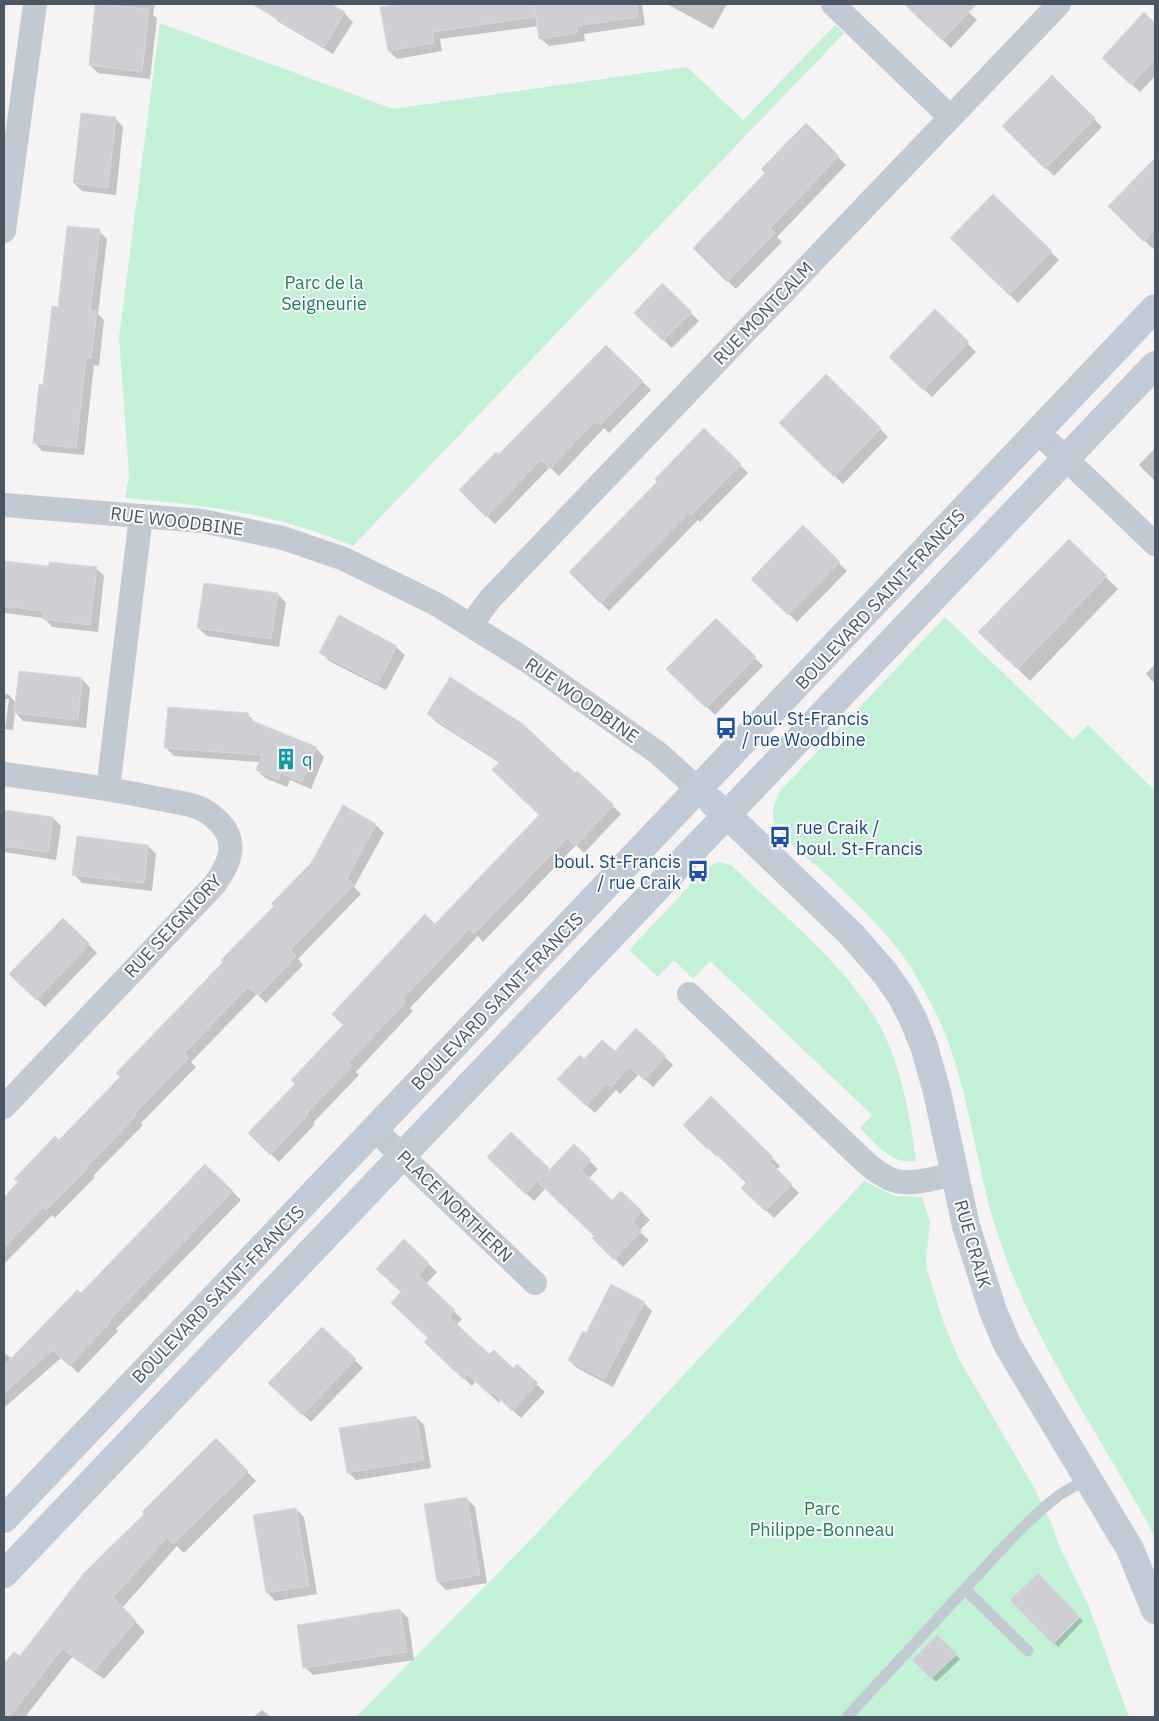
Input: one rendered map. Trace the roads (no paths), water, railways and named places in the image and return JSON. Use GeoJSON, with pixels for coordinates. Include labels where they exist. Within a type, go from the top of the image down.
{"type":"FeatureCollection","features":[{"type":"Feature","properties":{"kind":"street"},"geometry":{"type":"LineString","coordinates":[[4,231],[35,4]]}},
{"type":"Feature","properties":{"kind":"street"},"geometry":{"type":"LineString","coordinates":[[833,4],[950,117]]}},
{"type":"Feature","properties":{"kind":"street","name":"RUE MONTCALM"},"geometry":{"type":"LineString","coordinates":[[471,625],[490,599],[1059,4]]}},
{"type":"Feature","properties":{"kind":"street","name":"BOULEVARD SAINT-FRANCIS"},"geometry":{"type":"LineString","coordinates":[[4,1519],[1155,308]]}},
{"type":"Feature","properties":{"kind":"street","name":"BOULEVARD SAINT-FRANCIS"},"geometry":{"type":"LineString","coordinates":[[4,1574],[1155,365]]}},
{"type":"Feature","properties":{"kind":"street"},"geometry":{"type":"LineString","coordinates":[[1038,432],[1155,544]]}},
{"type":"Feature","properties":{"kind":"street","name":"RUE WOODBINE"},"geometry":{"type":"LineString","coordinates":[[4,505],[202,521],[238,527],[321,550],[412,591],[471,625],[563,684],[646,744],[727,815],[851,934],[884,973],[901,996],[924,1046],[937,1092],[954,1174]]}},
{"type":"Feature","properties":{"kind":"street"},"geometry":{"type":"LineString","coordinates":[[108,789],[140,516]]}},
{"type":"Feature","properties":{"kind":"street","name":"RUE SEIGNIORY"},"geometry":{"type":"LineString","coordinates":[[4,774],[108,789],[202,809],[220,823],[227,832],[231,841],[232,852],[215,884],[4,1107]]}},
{"type":"Feature","properties":{"kind":"street"},"geometry":{"type":"LineString","coordinates":[[689,994],[864,1161],[877,1171],[891,1180],[905,1182],[954,1174]]}},
{"type":"Feature","properties":{"kind":"street","name":"PLACE NORTHERN"},"geometry":{"type":"LineString","coordinates":[[374,1130],[535,1283]]}},
{"type":"Feature","properties":{"kind":"street","name":"RUE CRAIK"},"geometry":{"type":"LineString","coordinates":[[954,1174],[970,1243],[996,1319],[1007,1344],[1130,1549],[1155,1610]]}},
{"type":"Feature","properties":{"kind":"lane"},"geometry":{"type":"LineString","coordinates":[[847,1717],[1024,1526],[1059,1496],[1088,1478]]}},
{"type":"Feature","properties":{"kind":"lane"},"geometry":{"type":"LineString","coordinates":[[965,1589],[1028,1652]]}},
{"type":"Feature","properties":{"kind":"place","name":"boul. St-Francis / rue Woodbine"},"geometry":{"type":"Point","coordinates":[726,728]}},
{"type":"Feature","properties":{"kind":"place","name":"q"},"geometry":{"type":"Point","coordinates":[286,759]}},
{"type":"Feature","properties":{"kind":"place","name":"rue Craik / boul. St-Francis"},"geometry":{"type":"Point","coordinates":[780,837]}},
{"type":"Feature","properties":{"kind":"place","name":"boul. St-Francis / rue Craik"},"geometry":{"type":"Point","coordinates":[698,871]}},
{"type":"Feature","properties":{"kind":"park label","name":"Parc de la Seigneurie"},"geometry":{"type":"Point","coordinates":[324,292]}},
{"type":"Feature","properties":{"kind":"park label","name":"Parc Philippe-Bonneau"},"geometry":{"type":"Point","coordinates":[822,1518]}}]}
